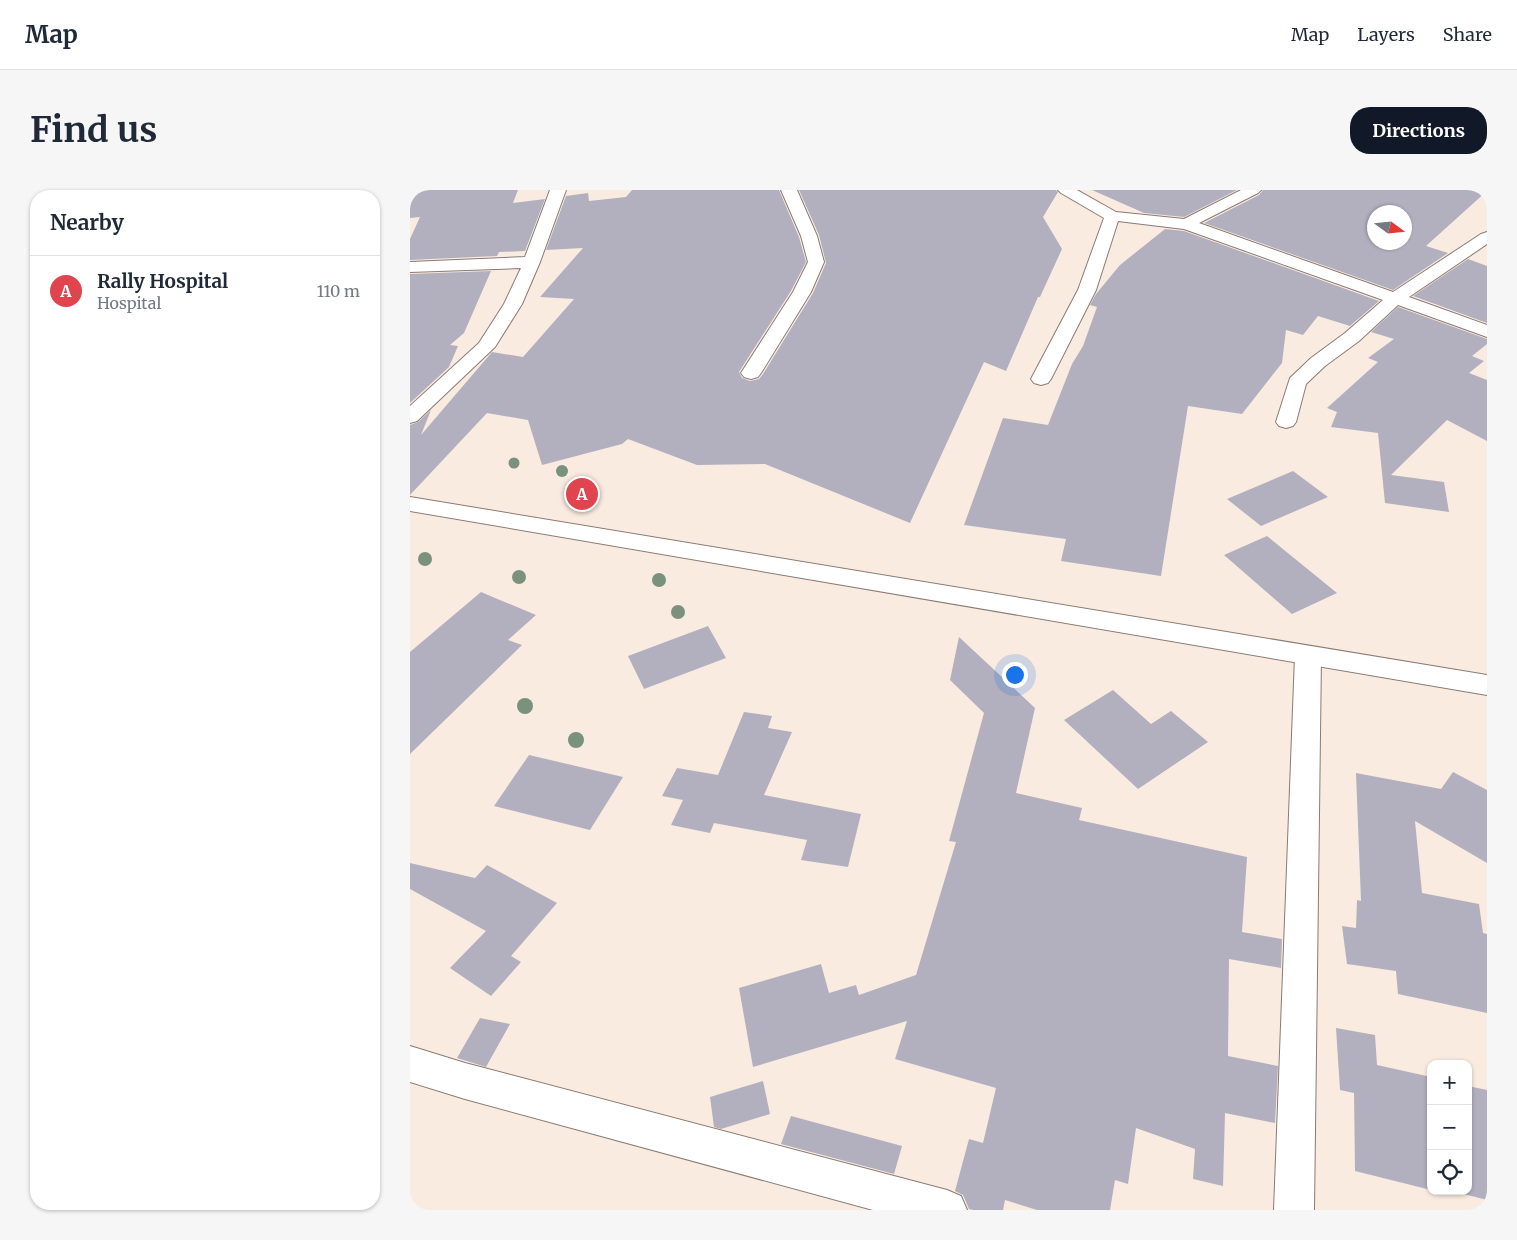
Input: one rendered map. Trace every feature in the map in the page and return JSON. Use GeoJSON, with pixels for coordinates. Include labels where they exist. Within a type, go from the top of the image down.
{"type":"FeatureCollection","features":[{"type":"Feature","properties":{"kind":"street"},"geometry":{"type":"LineString","coordinates":[[410,417],[486,347],[514,304],[532,262],[558,190]]}},
{"type":"Feature","properties":{"kind":"street"},"geometry":{"type":"LineString","coordinates":[[751,373],[802,292],[816,262],[809,236],[789,190]]}},
{"type":"Feature","properties":{"kind":"street"},"geometry":{"type":"LineString","coordinates":[[1066,190],[1112,216],[1186,224],[1487,331]]}},
{"type":"Feature","properties":{"kind":"street"},"geometry":{"type":"LineString","coordinates":[[1186,224],[1253,190]]}},
{"type":"Feature","properties":{"kind":"street"},"geometry":{"type":"LineString","coordinates":[[1041,379],[1087,290],[1112,216]]}},
{"type":"Feature","properties":{"kind":"street"},"geometry":{"type":"LineString","coordinates":[[1286,422],[1297,382],[1318,362],[1352,337],[1396,298],[1487,237]]}},
{"type":"Feature","properties":{"kind":"street"},"geometry":{"type":"LineString","coordinates":[[410,267],[532,262]]}},
{"type":"Feature","properties":{"kind":"street"},"geometry":{"type":"LineString","coordinates":[[410,504],[1487,685]]}},
{"type":"Feature","properties":{"kind":"street"},"geometry":{"type":"LineString","coordinates":[[1294,1210],[1308,656]]}},
{"type":"Feature","properties":{"kind":"street"},"geometry":{"type":"LineString","coordinates":[[412,1068],[947,1210]]}},
{"type":"Feature","properties":{"kind":"building"},"geometry":{"type":"Polygon","coordinates":[[[410,190],[518,190],[513,203],[545,199],[525,251],[499,252],[497,256],[410,260],[410,239],[420,217],[410,218],[410,190]]]}},
{"type":"Feature","properties":{"kind":"building"},"geometry":{"type":"Polygon","coordinates":[[[632,190],[779,190],[799,237],[806,262],[791,291],[739,372],[742,378],[750,381],[759,379],[763,374],[813,293],[826,263],[819,235],[799,190],[1056,190],[1058,192],[1043,217],[1062,249],[1040,297],[1038,297],[1006,371],[984,362],[910,523],[765,464],[697,465],[628,439],[622,444],[542,465],[528,420],[487,413],[410,495],[410,425],[418,422],[431,410],[421,435],[492,352],[523,357],[574,299],[540,297],[583,248],[546,250],[566,196],[588,193],[589,201],[626,197],[632,190]]]}},
{"type":"Feature","properties":{"kind":"building"},"geometry":{"type":"Polygon","coordinates":[[[1092,190],[1237,190],[1184,217],[1144,213],[1092,190]]]}},
{"type":"Feature","properties":{"kind":"building"},"geometry":{"type":"Polygon","coordinates":[[[1263,190],[1487,190],[1426,246],[1448,253],[1393,290],[1204,223],[1259,195],[1263,190]]]}},
{"type":"Feature","properties":{"kind":"building"},"geometry":{"type":"Polygon","coordinates":[[[1165,229],[1184,231],[1379,301],[1350,326],[1318,316],[1303,335],[1286,330],[1282,363],[1242,414],[1188,406],[1161,576],[1061,561],[1066,539],[964,525],[1003,418],[1048,425],[1072,364],[1083,346],[1097,307],[1090,305],[1096,294],[1120,265],[1165,229]]]}},
{"type":"Feature","properties":{"kind":"building"},"geometry":{"type":"Polygon","coordinates":[[[1468,259],[1487,266],[1487,323],[1413,296],[1468,259]]]}},
{"type":"Feature","properties":{"kind":"building"},"geometry":{"type":"Polygon","coordinates":[[[491,271],[464,333],[450,345],[458,346],[449,367],[410,403],[410,274],[491,271]]]}},
{"type":"Feature","properties":{"kind":"building"},"geometry":{"type":"Polygon","coordinates":[[[1398,307],[1487,339],[1487,344],[1472,356],[1484,361],[1469,373],[1487,380],[1487,441],[1447,420],[1391,475],[1444,482],[1449,512],[1385,503],[1378,433],[1331,427],[1337,412],[1327,408],[1378,362],[1368,358],[1394,339],[1371,332],[1398,307]]]}},
{"type":"Feature","properties":{"kind":"building"},"geometry":{"type":"Polygon","coordinates":[[[1293,471],[1328,497],[1261,526],[1227,499],[1293,471]]]}},
{"type":"Feature","properties":{"kind":"building"},"geometry":{"type":"Polygon","coordinates":[[[1267,536],[1337,593],[1292,614],[1224,555],[1267,536]]]}},
{"type":"Feature","properties":{"kind":"building"},"geometry":{"type":"Polygon","coordinates":[[[481,592],[536,615],[508,640],[522,645],[410,754],[410,652],[481,592]]]}},
{"type":"Feature","properties":{"kind":"building"},"geometry":{"type":"Polygon","coordinates":[[[708,626],[726,658],[644,689],[628,656],[708,626]]]}},
{"type":"Feature","properties":{"kind":"building"},"geometry":{"type":"Polygon","coordinates":[[[959,637],[1035,708],[1016,793],[1082,808],[1079,820],[1247,857],[1242,932],[1282,939],[1281,968],[1229,959],[1228,1056],[1278,1066],[1275,1123],[1225,1113],[1223,1186],[1193,1179],[1195,1149],[1136,1128],[1128,1184],[1115,1180],[1110,1210],[1037,1210],[1005,1200],[1003,1210],[969,1209],[963,1195],[955,1191],[969,1139],[983,1143],[996,1088],[895,1059],[907,1021],[753,1067],[739,988],[821,964],[829,993],[856,985],[859,995],[916,975],[956,842],[949,841],[984,713],[950,680],[959,637]]]}},
{"type":"Feature","properties":{"kind":"building"},"geometry":{"type":"Polygon","coordinates":[[[1113,690],[1151,724],[1171,711],[1208,742],[1138,789],[1064,720],[1113,690]]]}},
{"type":"Feature","properties":{"kind":"building"},"geometry":{"type":"Polygon","coordinates":[[[744,712],[772,716],[768,728],[792,732],[764,795],[861,814],[848,867],[801,860],[807,840],[714,823],[710,833],[671,825],[683,800],[662,796],[677,768],[718,775],[744,712]]]}},
{"type":"Feature","properties":{"kind":"building"},"geometry":{"type":"Polygon","coordinates":[[[529,755],[623,777],[590,830],[494,806],[529,755]]]}},
{"type":"Feature","properties":{"kind":"building"},"geometry":{"type":"Polygon","coordinates":[[[1453,772],[1487,790],[1487,863],[1415,821],[1422,893],[1479,904],[1483,933],[1487,934],[1487,1013],[1398,994],[1396,971],[1347,964],[1342,926],[1356,928],[1357,900],[1361,901],[1356,773],[1441,789],[1453,772]]]}},
{"type":"Feature","properties":{"kind":"building"},"geometry":{"type":"Polygon","coordinates":[[[410,863],[475,878],[487,865],[557,903],[511,956],[521,962],[491,996],[450,968],[486,931],[410,889],[410,863]]]}},
{"type":"Feature","properties":{"kind":"building"},"geometry":{"type":"Polygon","coordinates":[[[480,1018],[510,1024],[486,1067],[457,1058],[480,1018]]]}},
{"type":"Feature","properties":{"kind":"building"},"geometry":{"type":"Polygon","coordinates":[[[1336,1028],[1375,1035],[1377,1065],[1427,1076],[1427,1189],[1355,1171],[1354,1093],[1340,1090],[1336,1028]]]}},
{"type":"Feature","properties":{"kind":"building"},"geometry":{"type":"Polygon","coordinates":[[[763,1081],[770,1114],[721,1129],[714,1127],[710,1097],[763,1081]]]}},
{"type":"Feature","properties":{"kind":"building"},"geometry":{"type":"Polygon","coordinates":[[[1472,1087],[1487,1090],[1487,1200],[1468,1195],[1472,1195],[1472,1087]]]}},
{"type":"Feature","properties":{"kind":"building"},"geometry":{"type":"Polygon","coordinates":[[[791,1116],[902,1146],[894,1174],[781,1144],[791,1116]]]}},
{"type":"Feature","properties":{"kind":"place","name":"Rally Hospital"},"geometry":{"type":"Point","coordinates":[582,494]}}]}
